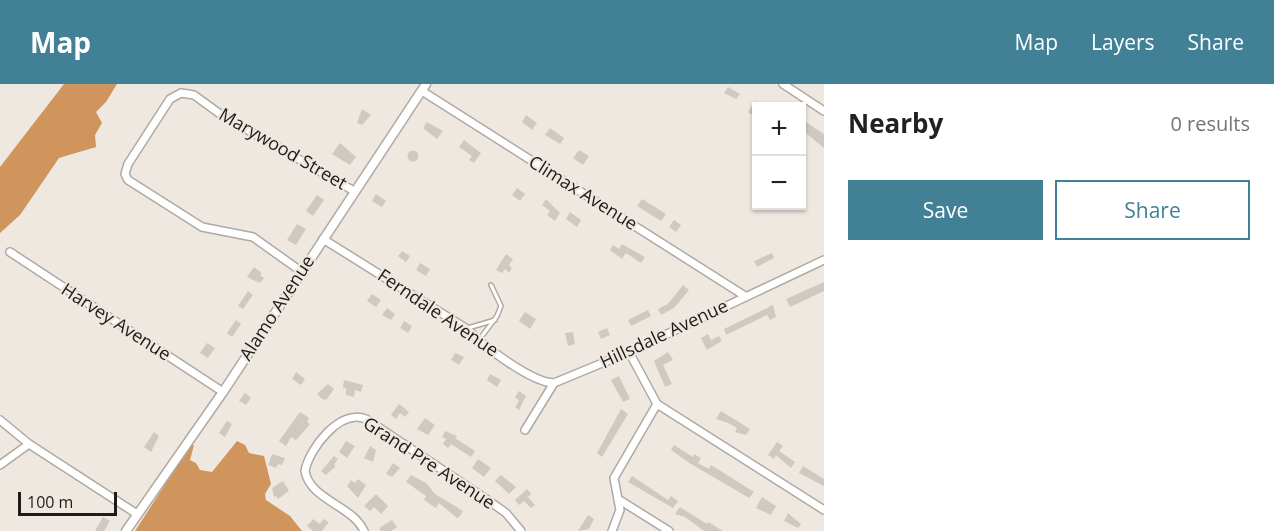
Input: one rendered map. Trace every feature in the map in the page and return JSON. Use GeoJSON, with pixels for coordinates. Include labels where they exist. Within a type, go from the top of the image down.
{"type":"FeatureCollection","features":[{"type":"Feature","properties":{"kind":"street"},"geometry":{"type":"LineString","coordinates":[[783,84],[824,111]]}},
{"type":"Feature","properties":{"kind":"street","name":"Alamo Avenue"},"geometry":{"type":"LineString","coordinates":[[126,531],[223,392],[424,87]]}},
{"type":"Feature","properties":{"kind":"street","name":"Climax Avenue"},"geometry":{"type":"LineString","coordinates":[[424,87],[745,296]]}},
{"type":"Feature","properties":{"kind":"street","name":"Marywood Street"},"geometry":{"type":"LineString","coordinates":[[302,272],[252,237],[220,232],[188,220],[126,177],[128,164],[170,99],[181,93],[195,95],[220,114],[354,191]]}},
{"type":"Feature","properties":{"kind":"street","name":"Ferndale Avenue"},"geometry":{"type":"LineString","coordinates":[[323,238],[467,329],[478,341],[537,378],[554,383]]}},
{"type":"Feature","properties":{"kind":"street","name":"Harvey Avenue"},"geometry":{"type":"LineString","coordinates":[[10,252],[223,392]]}},
{"type":"Feature","properties":{"kind":"street","name":"Hillsdale Avenue"},"geometry":{"type":"LineString","coordinates":[[554,383],[629,352],[824,260]]}},
{"type":"Feature","properties":{"kind":"street"},"geometry":{"type":"LineString","coordinates":[[629,352],[657,405],[824,510]]}},
{"type":"Feature","properties":{"kind":"street"},"geometry":{"type":"LineString","coordinates":[[525,430],[554,383]]}},
{"type":"Feature","properties":{"kind":"street"},"geometry":{"type":"LineString","coordinates":[[612,531],[620,510],[614,478],[657,405]]}},
{"type":"Feature","properties":{"kind":"street","name":"Grand Pre Avenue"},"geometry":{"type":"LineString","coordinates":[[364,531],[355,517],[315,489],[306,476],[306,465],[331,429],[340,420],[349,417],[366,419],[499,508],[521,531]]}},
{"type":"Feature","properties":{"kind":"street"},"geometry":{"type":"LineString","coordinates":[[0,420],[29,444],[137,514]]}},
{"type":"Feature","properties":{"kind":"street"},"geometry":{"type":"LineString","coordinates":[[0,465],[29,444]]}},
{"type":"Feature","properties":{"kind":"street"},"geometry":{"type":"LineString","coordinates":[[618,499],[669,531]]}},
{"type":"Feature","properties":{"kind":"lane"},"geometry":{"type":"LineString","coordinates":[[478,341],[495,320],[501,306],[491,285]]}},
{"type":"Feature","properties":{"kind":"lane"},"geometry":{"type":"LineString","coordinates":[[467,329],[471,325],[495,320]]}},
{"type":"Feature","properties":{"kind":"shaded area"},"geometry":{"type":"Polygon","coordinates":[[[64,84],[117,84],[106,102],[96,112],[102,123],[95,135],[96,147],[59,158],[20,215],[0,233],[0,167],[64,84]]]}},
{"type":"Feature","properties":{"kind":"shaded area"},"geometry":{"type":"Polygon","coordinates":[[[237,441],[245,445],[249,453],[264,456],[271,484],[265,494],[266,500],[290,516],[302,531],[135,531],[190,446],[194,445],[190,460],[196,463],[200,470],[212,472],[237,441]]]}},
{"type":"Feature","properties":{"kind":"building"},"geometry":{"type":"Polygon","coordinates":[[[728,87],[740,94],[736,99],[724,93],[728,87]]]}},
{"type":"Feature","properties":{"kind":"building"},"geometry":{"type":"Polygon","coordinates":[[[362,109],[371,115],[362,125],[357,123],[362,109]]]}},
{"type":"Feature","properties":{"kind":"building"},"geometry":{"type":"Polygon","coordinates":[[[526,115],[537,123],[532,130],[522,122],[526,115]]]}},
{"type":"Feature","properties":{"kind":"building"},"geometry":{"type":"Polygon","coordinates":[[[427,122],[443,131],[437,139],[423,128],[427,122]]]}},
{"type":"Feature","properties":{"kind":"building"},"geometry":{"type":"Polygon","coordinates":[[[806,122],[824,134],[824,148],[806,133],[806,122]]]}},
{"type":"Feature","properties":{"kind":"building"},"geometry":{"type":"Polygon","coordinates":[[[550,128],[564,138],[560,144],[545,135],[550,128]]]}},
{"type":"Feature","properties":{"kind":"building"},"geometry":{"type":"Polygon","coordinates":[[[464,140],[481,153],[474,163],[469,160],[472,156],[459,147],[464,140]]]}},
{"type":"Feature","properties":{"kind":"building"},"geometry":{"type":"Polygon","coordinates":[[[340,143],[356,157],[350,165],[332,154],[340,143]]]}},
{"type":"Feature","properties":{"kind":"building"},"geometry":{"type":"Polygon","coordinates":[[[579,150],[589,156],[583,165],[573,158],[579,150]]]}},
{"type":"Feature","properties":{"kind":"building"},"geometry":{"type":"Polygon","coordinates":[[[413,151],[417,152],[417,160],[413,161],[409,160],[408,156],[409,152],[413,151]]]}},
{"type":"Feature","properties":{"kind":"building"},"geometry":{"type":"Polygon","coordinates":[[[517,188],[525,194],[520,201],[512,195],[517,188]]]}},
{"type":"Feature","properties":{"kind":"building"},"geometry":{"type":"Polygon","coordinates":[[[376,194],[386,201],[382,207],[372,201],[376,194]]]}},
{"type":"Feature","properties":{"kind":"building"},"geometry":{"type":"Polygon","coordinates":[[[317,195],[324,200],[313,216],[306,211],[317,195]]]}},
{"type":"Feature","properties":{"kind":"building"},"geometry":{"type":"Polygon","coordinates":[[[546,199],[560,213],[555,221],[547,215],[550,211],[542,205],[546,199]]]}},
{"type":"Feature","properties":{"kind":"building"},"geometry":{"type":"Polygon","coordinates":[[[642,199],[666,214],[661,221],[637,206],[642,199]]]}},
{"type":"Feature","properties":{"kind":"building"},"geometry":{"type":"Polygon","coordinates":[[[570,212],[581,220],[577,227],[566,219],[570,212]]]}},
{"type":"Feature","properties":{"kind":"building"},"geometry":{"type":"Polygon","coordinates":[[[674,220],[681,225],[676,232],[669,227],[674,220]]]}},
{"type":"Feature","properties":{"kind":"building"},"geometry":{"type":"Polygon","coordinates":[[[297,224],[306,229],[296,245],[287,240],[297,224]]]}},
{"type":"Feature","properties":{"kind":"building"},"geometry":{"type":"Polygon","coordinates":[[[622,244],[645,257],[641,263],[626,253],[622,259],[610,250],[613,245],[619,249],[622,244]]]}},
{"type":"Feature","properties":{"kind":"building"},"geometry":{"type":"Polygon","coordinates":[[[402,251],[410,256],[406,262],[398,256],[402,251]]]}},
{"type":"Feature","properties":{"kind":"building"},"geometry":{"type":"Polygon","coordinates":[[[772,253],[774,258],[757,267],[754,261],[772,253]]]}},
{"type":"Feature","properties":{"kind":"building"},"geometry":{"type":"Polygon","coordinates":[[[506,254],[513,259],[509,265],[512,268],[509,273],[505,269],[502,273],[496,270],[506,254]]]}},
{"type":"Feature","properties":{"kind":"building"},"geometry":{"type":"Polygon","coordinates":[[[420,263],[430,269],[426,276],[416,270],[420,263]]]}},
{"type":"Feature","properties":{"kind":"building"},"geometry":{"type":"Polygon","coordinates":[[[254,267],[262,273],[260,275],[264,278],[260,283],[247,277],[254,267]]]}},
{"type":"Feature","properties":{"kind":"building"},"geometry":{"type":"Polygon","coordinates":[[[824,282],[824,291],[790,307],[786,299],[824,282]]]}},
{"type":"Feature","properties":{"kind":"building"},"geometry":{"type":"Polygon","coordinates":[[[683,285],[689,290],[674,308],[661,315],[658,309],[668,304],[683,285]]]}},
{"type":"Feature","properties":{"kind":"building"},"geometry":{"type":"Polygon","coordinates":[[[248,291],[253,295],[243,309],[238,306],[248,291]]]}},
{"type":"Feature","properties":{"kind":"building"},"geometry":{"type":"Polygon","coordinates":[[[372,294],[381,300],[376,307],[367,301],[372,294]]]}},
{"type":"Feature","properties":{"kind":"building"},"geometry":{"type":"Polygon","coordinates":[[[773,305],[776,317],[770,320],[767,315],[726,335],[724,329],[773,305]]]}},
{"type":"Feature","properties":{"kind":"building"},"geometry":{"type":"Polygon","coordinates":[[[387,308],[395,314],[391,320],[382,315],[387,308]]]}},
{"type":"Feature","properties":{"kind":"building"},"geometry":{"type":"Polygon","coordinates":[[[648,310],[651,316],[631,326],[628,320],[648,310]]]}},
{"type":"Feature","properties":{"kind":"building"},"geometry":{"type":"Polygon","coordinates":[[[525,312],[536,319],[530,329],[519,321],[525,312]]]}},
{"type":"Feature","properties":{"kind":"building"},"geometry":{"type":"Polygon","coordinates":[[[236,320],[241,324],[232,337],[227,333],[236,320]]]}},
{"type":"Feature","properties":{"kind":"building"},"geometry":{"type":"Polygon","coordinates":[[[404,321],[412,326],[408,333],[400,328],[404,321]]]}},
{"type":"Feature","properties":{"kind":"building"},"geometry":{"type":"Polygon","coordinates":[[[607,328],[610,335],[601,339],[598,332],[607,328]]]}},
{"type":"Feature","properties":{"kind":"building"},"geometry":{"type":"Polygon","coordinates":[[[573,332],[575,344],[568,346],[565,333],[573,332]]]}},
{"type":"Feature","properties":{"kind":"building"},"geometry":{"type":"Polygon","coordinates":[[[708,334],[711,340],[719,336],[722,341],[707,350],[701,338],[708,334]]]}},
{"type":"Feature","properties":{"kind":"building"},"geometry":{"type":"Polygon","coordinates":[[[207,343],[215,348],[208,358],[200,353],[207,343]]]}},
{"type":"Feature","properties":{"kind":"building"},"geometry":{"type":"Polygon","coordinates":[[[668,352],[673,360],[663,365],[672,384],[665,387],[654,361],[668,352]]]}},
{"type":"Feature","properties":{"kind":"building"},"geometry":{"type":"Polygon","coordinates":[[[455,353],[464,357],[459,365],[451,360],[455,353]]]}},
{"type":"Feature","properties":{"kind":"building"},"geometry":{"type":"Polygon","coordinates":[[[296,372],[305,379],[301,385],[292,379],[296,372]]]}},
{"type":"Feature","properties":{"kind":"building"},"geometry":{"type":"Polygon","coordinates":[[[490,374],[501,380],[497,387],[487,380],[490,374]]]}},
{"type":"Feature","properties":{"kind":"building"},"geometry":{"type":"Polygon","coordinates":[[[619,376],[630,399],[623,402],[611,380],[619,376]]]}},
{"type":"Feature","properties":{"kind":"building"},"geometry":{"type":"Polygon","coordinates":[[[344,380],[363,385],[361,392],[355,390],[354,397],[346,395],[346,388],[343,388],[344,380]]]}},
{"type":"Feature","properties":{"kind":"building"},"geometry":{"type":"Polygon","coordinates":[[[328,384],[334,389],[326,400],[322,399],[317,394],[328,384]]]}},
{"type":"Feature","properties":{"kind":"building"},"geometry":{"type":"Polygon","coordinates":[[[519,391],[526,396],[519,410],[515,407],[519,401],[515,397],[519,391]]]}},
{"type":"Feature","properties":{"kind":"building"},"geometry":{"type":"Polygon","coordinates":[[[245,393],[251,398],[246,405],[239,401],[245,393]]]}},
{"type":"Feature","properties":{"kind":"building"},"geometry":{"type":"Polygon","coordinates":[[[399,404],[409,412],[405,417],[400,413],[396,419],[391,415],[399,404]]]}},
{"type":"Feature","properties":{"kind":"building"},"geometry":{"type":"Polygon","coordinates":[[[621,409],[628,414],[602,457],[597,453],[621,409]]]}},
{"type":"Feature","properties":{"kind":"building"},"geometry":{"type":"Polygon","coordinates":[[[721,411],[750,429],[746,435],[735,432],[737,428],[716,419],[721,411]]]}},
{"type":"Feature","properties":{"kind":"building"},"geometry":{"type":"Polygon","coordinates":[[[300,412],[309,418],[307,422],[310,424],[296,440],[291,437],[286,446],[279,441],[300,412]]]}},
{"type":"Feature","properties":{"kind":"building"},"geometry":{"type":"Polygon","coordinates":[[[425,418],[435,425],[428,435],[417,429],[425,418]]]}},
{"type":"Feature","properties":{"kind":"building"},"geometry":{"type":"Polygon","coordinates":[[[227,421],[232,424],[225,437],[219,433],[227,421]]]}},
{"type":"Feature","properties":{"kind":"building"},"geometry":{"type":"Polygon","coordinates":[[[445,431],[457,436],[455,438],[475,451],[471,457],[451,444],[448,448],[443,444],[446,439],[442,437],[445,431]]]}},
{"type":"Feature","properties":{"kind":"building"},"geometry":{"type":"Polygon","coordinates":[[[154,432],[159,436],[151,452],[144,447],[154,432]]]}},
{"type":"Feature","properties":{"kind":"building"},"geometry":{"type":"Polygon","coordinates":[[[346,441],[355,446],[347,458],[339,452],[346,441]]]}},
{"type":"Feature","properties":{"kind":"building"},"geometry":{"type":"Polygon","coordinates":[[[777,442],[783,446],[779,451],[795,462],[791,468],[776,455],[774,459],[768,455],[777,442]]]}},
{"type":"Feature","properties":{"kind":"building"},"geometry":{"type":"Polygon","coordinates":[[[674,445],[693,457],[694,454],[701,458],[698,463],[709,469],[711,465],[754,492],[749,498],[691,464],[671,450],[674,445]]]}},
{"type":"Feature","properties":{"kind":"building"},"geometry":{"type":"Polygon","coordinates":[[[370,446],[376,450],[373,462],[364,458],[370,446]]]}},
{"type":"Feature","properties":{"kind":"building"},"geometry":{"type":"Polygon","coordinates":[[[272,454],[285,458],[282,465],[278,464],[276,468],[268,465],[272,454]]]}},
{"type":"Feature","properties":{"kind":"building"},"geometry":{"type":"Polygon","coordinates":[[[334,456],[338,459],[334,465],[336,466],[326,475],[321,471],[334,456]]]}},
{"type":"Feature","properties":{"kind":"building"},"geometry":{"type":"Polygon","coordinates":[[[478,459],[491,468],[484,477],[472,468],[478,459]]]}},
{"type":"Feature","properties":{"kind":"building"},"geometry":{"type":"Polygon","coordinates":[[[393,463],[400,468],[392,477],[386,474],[393,463]]]}},
{"type":"Feature","properties":{"kind":"building"},"geometry":{"type":"Polygon","coordinates":[[[803,466],[824,479],[824,486],[799,473],[803,466]]]}},
{"type":"Feature","properties":{"kind":"building"},"geometry":{"type":"Polygon","coordinates":[[[411,475],[426,483],[435,494],[463,511],[460,516],[457,518],[439,503],[436,508],[424,500],[426,496],[406,482],[411,475]]]}},
{"type":"Feature","properties":{"kind":"building"},"geometry":{"type":"Polygon","coordinates":[[[501,475],[516,487],[509,494],[495,481],[501,475]]]}},
{"type":"Feature","properties":{"kind":"building"},"geometry":{"type":"Polygon","coordinates":[[[632,476],[668,500],[671,496],[678,501],[673,508],[628,482],[632,476]]]}},
{"type":"Feature","properties":{"kind":"building"},"geometry":{"type":"Polygon","coordinates":[[[358,479],[366,485],[358,498],[347,486],[351,480],[355,483],[358,479]]]}},
{"type":"Feature","properties":{"kind":"building"},"geometry":{"type":"Polygon","coordinates":[[[283,481],[289,491],[278,499],[274,497],[272,488],[283,481]]]}},
{"type":"Feature","properties":{"kind":"building"},"geometry":{"type":"Polygon","coordinates":[[[527,489],[531,494],[528,497],[535,505],[531,508],[524,501],[519,505],[515,500],[527,489]]]}},
{"type":"Feature","properties":{"kind":"building"},"geometry":{"type":"Polygon","coordinates":[[[376,494],[388,506],[381,514],[374,507],[370,511],[364,506],[376,494]]]}},
{"type":"Feature","properties":{"kind":"building"},"geometry":{"type":"Polygon","coordinates":[[[762,497],[776,506],[771,515],[756,508],[762,497]]]}},
{"type":"Feature","properties":{"kind":"building"},"geometry":{"type":"Polygon","coordinates":[[[680,507],[723,531],[704,531],[685,517],[675,514],[680,507]]]}},
{"type":"Feature","properties":{"kind":"building"},"geometry":{"type":"Polygon","coordinates":[[[788,513],[801,524],[798,528],[784,521],[788,513]]]}},
{"type":"Feature","properties":{"kind":"building"},"geometry":{"type":"Polygon","coordinates":[[[588,515],[594,519],[589,529],[578,531],[588,515]]]}},
{"type":"Feature","properties":{"kind":"building"},"geometry":{"type":"Polygon","coordinates":[[[103,517],[110,521],[104,531],[95,531],[103,517]]]}},
{"type":"Feature","properties":{"kind":"building"},"geometry":{"type":"Polygon","coordinates":[[[313,519],[320,524],[323,519],[329,522],[322,531],[313,531],[307,526],[313,519]]]}},
{"type":"Feature","properties":{"kind":"building"},"geometry":{"type":"Polygon","coordinates":[[[392,520],[397,527],[391,531],[381,531],[379,528],[392,520]]]}}]}
